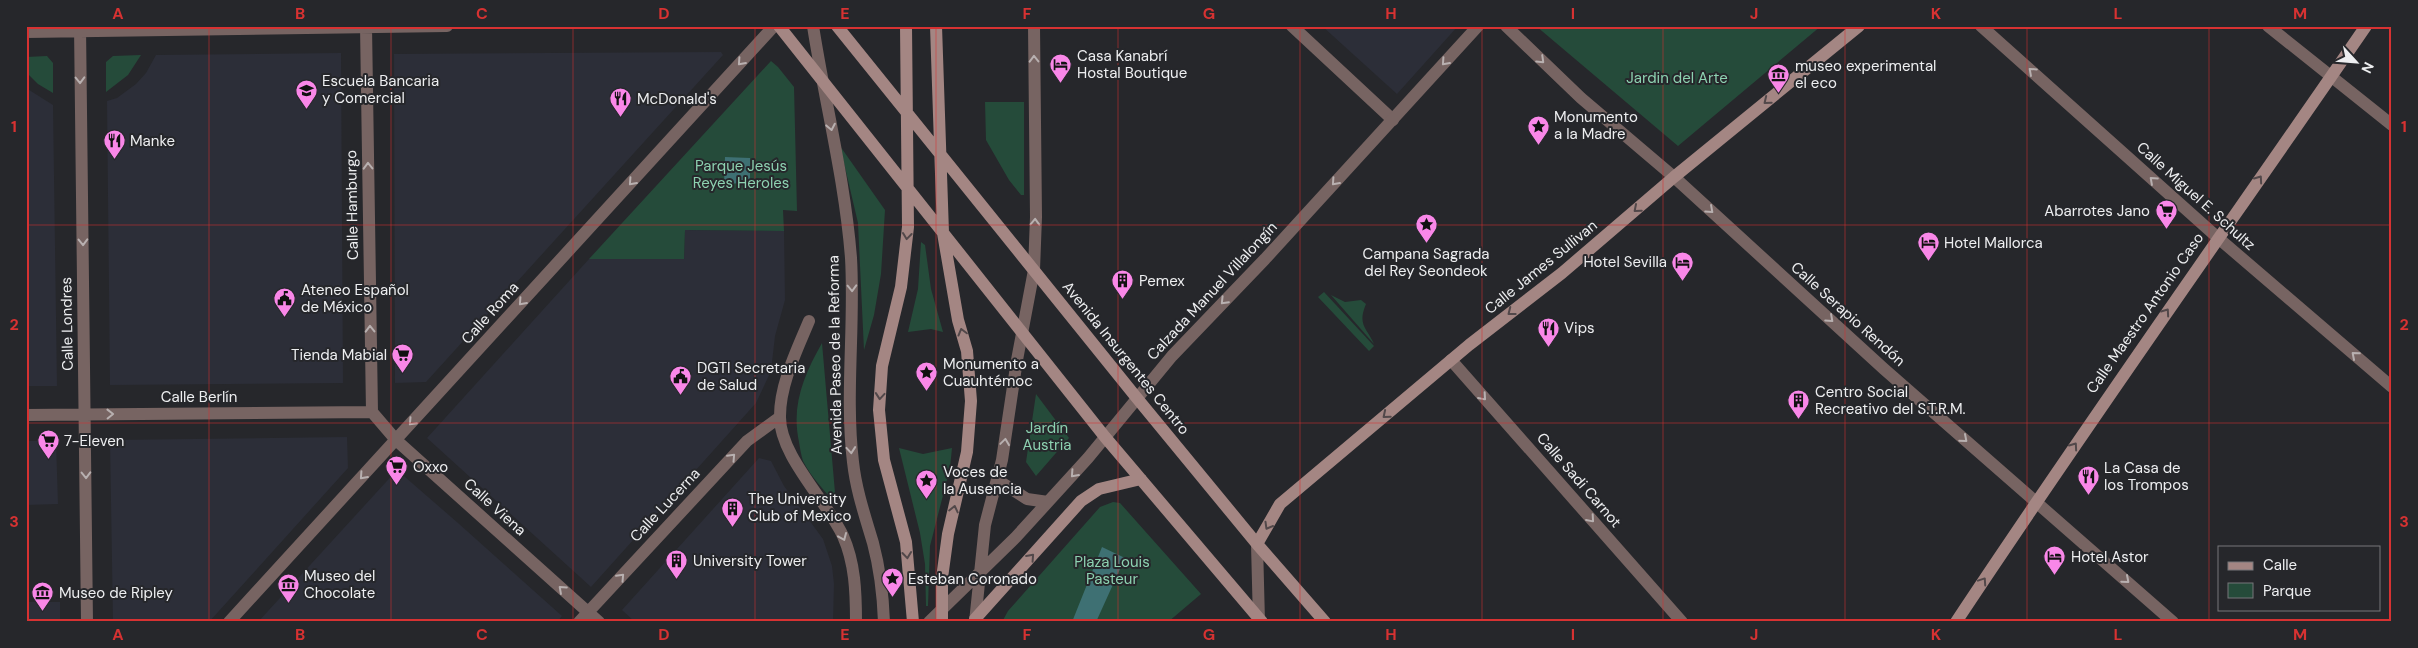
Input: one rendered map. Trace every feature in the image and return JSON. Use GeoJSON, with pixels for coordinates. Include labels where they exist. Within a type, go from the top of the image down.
{"type":"FeatureCollection","features":[{"type":"Feature","properties":{"kind":"main road"},"geometry":{"type":"LineString","coordinates":[[779,26],[1106,437],[1260,620]]}},
{"type":"Feature","properties":{"kind":"main road","name":"Avenida Insurgentes Centro"},"geometry":{"type":"LineString","coordinates":[[837,26],[1136,397],[1257,544],[1325,622]]}},
{"type":"Feature","properties":{"kind":"main road"},"geometry":{"type":"LineString","coordinates":[[906,26],[908,227],[901,287],[882,366],[878,410],[884,460],[906,542],[913,622]]}},
{"type":"Feature","properties":{"kind":"main road"},"geometry":{"type":"LineString","coordinates":[[936,26],[943,233],[955,303],[967,351],[971,401],[967,452],[948,534],[942,578],[942,616]]}},
{"type":"Feature","properties":{"kind":"main road","name":"Calle James Sullivan"},"geometry":{"type":"LineString","coordinates":[[1257,544],[1280,504],[1451,360],[1562,272],[1674,177],[1859,26]]}},
{"type":"Feature","properties":{"kind":"main road","name":"Calle Maestro Antonio Caso"},"geometry":{"type":"LineString","coordinates":[[1956,622],[2036,501],[2217,237],[2366,26]]}},
{"type":"Feature","properties":{"kind":"main road"},"geometry":{"type":"LineString","coordinates":[[975,621],[1081,501],[1099,489],[1141,479]]}},
{"type":"Feature","properties":{"kind":"street"},"geometry":{"type":"LineString","coordinates":[[26,32],[80,29],[447,26]]}},
{"type":"Feature","properties":{"kind":"street","name":"Calle Roma"},"geometry":{"type":"LineString","coordinates":[[229,622],[774,26]]}},
{"type":"Feature","properties":{"kind":"street","name":"Avenida Paseo de la Reforma"},"geometry":{"type":"LineString","coordinates":[[814,26],[851,257],[853,318],[850,434],[853,465],[879,573],[884,622]]}},
{"type":"Feature","properties":{"kind":"street"},"geometry":{"type":"LineString","coordinates":[[975,621],[978,575],[985,525],[998,481],[1034,270],[1036,217],[1034,26]]}},
{"type":"Feature","properties":{"kind":"street"},"geometry":{"type":"LineString","coordinates":[[1292,26],[1393,120]]}},
{"type":"Feature","properties":{"kind":"street","name":"Calzada Manuel Villalongín"},"geometry":{"type":"LineString","coordinates":[[930,622],[942,616],[978,575],[1048,502],[1106,437],[1136,397],[1172,356],[1393,120],[1478,26]]}},
{"type":"Feature","properties":{"kind":"street","name":"Calle Serapio Rendón"},"geometry":{"type":"LineString","coordinates":[[1506,26],[1580,98],[1674,177],[1884,369],[2173,622]]}},
{"type":"Feature","properties":{"kind":"street","name":"Calle Miguel E. Schultz"},"geometry":{"type":"LineString","coordinates":[[1981,26],[2217,237],[2392,387]]}},
{"type":"Feature","properties":{"kind":"street"},"geometry":{"type":"LineString","coordinates":[[2268,26],[2392,125]]}},
{"type":"Feature","properties":{"kind":"street","name":"Calle Hamburgo"},"geometry":{"type":"LineString","coordinates":[[366,27],[372,412]]}},
{"type":"Feature","properties":{"kind":"street","name":"Calle Londres"},"geometry":{"type":"LineString","coordinates":[[80,29],[87,622]]}},
{"type":"Feature","properties":{"kind":"street","name":"Avenida Paseo de la Reforma"},"geometry":{"type":"LineString","coordinates":[[809,321],[787,378],[780,417],[785,437],[796,464],[843,536],[851,562],[856,590],[856,622]]}},
{"type":"Feature","properties":{"kind":"street","name":"Calle Sadi Carnot"},"geometry":{"type":"LineString","coordinates":[[1451,360],[1682,622]]}},
{"type":"Feature","properties":{"kind":"street","name":"Calle Viena"},"geometry":{"type":"LineString","coordinates":[[372,412],[396,440],[584,617],[598,622]]}},
{"type":"Feature","properties":{"kind":"street","name":"Calle Berlín"},"geometry":{"type":"LineString","coordinates":[[26,415],[372,412]]}},
{"type":"Feature","properties":{"kind":"street","name":"Calle Lucerna"},"geometry":{"type":"LineString","coordinates":[[584,617],[747,441],[780,417]]}},
{"type":"Feature","properties":{"kind":"street"},"geometry":{"type":"LineString","coordinates":[[998,481],[1027,499],[1048,502]]}},
{"type":"Feature","properties":{"kind":"street"},"geometry":{"type":"LineString","coordinates":[[1257,544],[1260,620]]}},
{"type":"Feature","properties":{"kind":"shaded area"},"geometry":{"type":"Polygon","coordinates":[[[1322,26],[1458,26],[1397,94],[1322,26]]]}},
{"type":"Feature","properties":{"kind":"shaded area"},"geometry":{"type":"Polygon","coordinates":[[[721,52],[723,55],[426,382],[395,383],[394,54],[721,52]]]}},
{"type":"Feature","properties":{"kind":"shaded area"},"geometry":{"type":"Polygon","coordinates":[[[341,53],[343,383],[110,385],[107,101],[117,98],[136,84],[146,73],[156,55],[341,53]]]}},
{"type":"Feature","properties":{"kind":"shaded area"},"geometry":{"type":"Polygon","coordinates":[[[26,88],[53,105],[57,386],[26,386],[26,88]]]}},
{"type":"Feature","properties":{"kind":"shaded area"},"geometry":{"type":"Polygon","coordinates":[[[685,230],[784,231],[785,300],[775,336],[771,371],[756,403],[591,587],[427,438],[589,259],[684,259],[685,230]]]}},
{"type":"Feature","properties":{"kind":"shaded area"},"geometry":{"type":"Polygon","coordinates":[[[347,437],[348,468],[209,622],[113,622],[110,440],[347,437]]]}},
{"type":"Feature","properties":{"kind":"shaded area"},"geometry":{"type":"Polygon","coordinates":[[[26,441],[56,441],[58,504],[26,505],[26,441]]]}},
{"type":"Feature","properties":{"kind":"shaded area"},"geometry":{"type":"Polygon","coordinates":[[[759,458],[771,461],[784,486],[823,539],[832,566],[834,584],[833,622],[635,622],[622,610],[759,458]]]}},
{"type":"Feature","properties":{"kind":"shaded area"},"geometry":{"type":"Polygon","coordinates":[[[397,470],[562,616],[557,622],[258,622],[397,470]]]}},
{"type":"Feature","properties":{"kind":"shaded area","name":"Museo de Ripley"},"geometry":{"type":"Polygon","coordinates":[[[26,602],[60,602],[60,622],[26,622],[26,602]]]}},
{"type":"Feature","properties":{"kind":"green space","name":"Jardin del Arte"},"geometry":{"type":"Polygon","coordinates":[[[1536,26],[1821,26],[1678,146],[1536,26]]]}},
{"type":"Feature","properties":{"kind":"green space"},"geometry":{"type":"Polygon","coordinates":[[[141,55],[128,75],[106,92],[106,62],[113,56],[141,55]]]}},
{"type":"Feature","properties":{"kind":"green space"},"geometry":{"type":"Polygon","coordinates":[[[47,56],[53,63],[53,93],[38,84],[26,72],[26,57],[47,56]]]}},
{"type":"Feature","properties":{"kind":"green space","name":"Parque Jesús Reyes Heroles"},"geometry":{"type":"Polygon","coordinates":[[[771,61],[794,87],[797,211],[783,210],[784,231],[685,230],[684,259],[589,259],[771,61]]]}},
{"type":"Feature","properties":{"kind":"green space"},"geometry":{"type":"Polygon","coordinates":[[[985,102],[1024,102],[1024,195],[1021,195],[1009,180],[986,140],[985,102]]]}},
{"type":"Feature","properties":{"kind":"green space"},"geometry":{"type":"Polygon","coordinates":[[[840,146],[885,210],[881,274],[874,315],[864,350],[858,223],[840,146]]]}},
{"type":"Feature","properties":{"kind":"green space"},"geometry":{"type":"Polygon","coordinates":[[[921,242],[925,245],[931,289],[943,332],[931,329],[908,332],[918,289],[921,242]]]}},
{"type":"Feature","properties":{"kind":"green space"},"geometry":{"type":"Polygon","coordinates":[[[1324,292],[1374,346],[1369,351],[1318,297],[1324,292]]]}},
{"type":"Feature","properties":{"kind":"green space"},"geometry":{"type":"Polygon","coordinates":[[[1331,295],[1345,302],[1361,300],[1366,304],[1362,317],[1363,322],[1374,344],[1331,295]]]}},
{"type":"Feature","properties":{"kind":"green space"},"geometry":{"type":"Polygon","coordinates":[[[822,343],[836,504],[806,467],[803,461],[797,428],[798,403],[801,391],[822,343]]]}},
{"type":"Feature","properties":{"kind":"green space","name":"Jardín Austria"},"geometry":{"type":"Polygon","coordinates":[[[1036,394],[1069,438],[1036,476],[1026,462],[1036,394]]]}},
{"type":"Feature","properties":{"kind":"green space"},"geometry":{"type":"Polygon","coordinates":[[[899,448],[923,454],[952,448],[950,468],[930,546],[928,606],[926,606],[925,564],[920,533],[899,448]]]}},
{"type":"Feature","properties":{"kind":"green space","name":"Plaza Louis Pasteur"},"geometry":{"type":"Polygon","coordinates":[[[1113,502],[1120,503],[1201,594],[1168,622],[1002,622],[1008,611],[1100,507],[1113,502]]]}},
{"type":"Feature","properties":{"kind":"water"},"geometry":{"type":"Polygon","coordinates":[[[725,157],[750,158],[750,184],[724,183],[725,157]]]}},
{"type":"Feature","properties":{"kind":"water"},"geometry":{"type":"Polygon","coordinates":[[[1102,547],[1125,558],[1096,622],[1072,622],[1102,547]]]}},
{"type":"Feature","properties":{"kind":"place","name":"Casa Kanabrí Hostal Boutique"},"geometry":{"type":"Point","coordinates":[1061,84]}},
{"type":"Feature","properties":{"kind":"place","name":"museo experimental el eco"},"geometry":{"type":"Point","coordinates":[1779,94]}},
{"type":"Feature","properties":{"kind":"place","name":"Escuela Bancaria y Comercial"},"geometry":{"type":"Point","coordinates":[306,109]}},
{"type":"Feature","properties":{"kind":"place","name":"McDonald's"},"geometry":{"type":"Point","coordinates":[621,118]}},
{"type":"Feature","properties":{"kind":"place","name":"Monumento a la Madre"},"geometry":{"type":"Point","coordinates":[1538,145]}},
{"type":"Feature","properties":{"kind":"place","name":"Manke"},"geometry":{"type":"Point","coordinates":[114,160]}},
{"type":"Feature","properties":{"kind":"place","name":"Abarrotes Jano"},"geometry":{"type":"Point","coordinates":[2166,230]}},
{"type":"Feature","properties":{"kind":"place","name":"Campana Sagrada del Rey Seondeok"},"geometry":{"type":"Point","coordinates":[1426,244]}},
{"type":"Feature","properties":{"kind":"place","name":"Hotel Mallorca"},"geometry":{"type":"Point","coordinates":[1928,262]}},
{"type":"Feature","properties":{"kind":"place","name":"Hotel Sevilla"},"geometry":{"type":"Point","coordinates":[1683,281]}},
{"type":"Feature","properties":{"kind":"place","name":"Pemex"},"geometry":{"type":"Point","coordinates":[1123,300]}},
{"type":"Feature","properties":{"kind":"place","name":"Ateneo Español de México"},"geometry":{"type":"Point","coordinates":[285,318]}},
{"type":"Feature","properties":{"kind":"place","name":"Vips"},"geometry":{"type":"Point","coordinates":[1548,347]}},
{"type":"Feature","properties":{"kind":"place","name":"Tienda Mabial"},"geometry":{"type":"Point","coordinates":[403,374]}},
{"type":"Feature","properties":{"kind":"place","name":"Monumento a Cuauhtémoc"},"geometry":{"type":"Point","coordinates":[927,392]}},
{"type":"Feature","properties":{"kind":"place","name":"DGTI Secretaria de Salud"},"geometry":{"type":"Point","coordinates":[681,396]}},
{"type":"Feature","properties":{"kind":"place","name":"Centro Social Recreativo del S.T.R.M."},"geometry":{"type":"Point","coordinates":[1799,420]}},
{"type":"Feature","properties":{"kind":"place","name":"7-Eleven"},"geometry":{"type":"Point","coordinates":[48,460]}},
{"type":"Feature","properties":{"kind":"place","name":"Oxxo"},"geometry":{"type":"Point","coordinates":[397,486]}},
{"type":"Feature","properties":{"kind":"place","name":"La Casa de los Trompos"},"geometry":{"type":"Point","coordinates":[2088,496]}},
{"type":"Feature","properties":{"kind":"place","name":"Voces de la Ausencia"},"geometry":{"type":"Point","coordinates":[927,500]}},
{"type":"Feature","properties":{"kind":"place","name":"The University Club of Mexico"},"geometry":{"type":"Point","coordinates":[732,527]}},
{"type":"Feature","properties":{"kind":"place","name":"Hotel Astor"},"geometry":{"type":"Point","coordinates":[2055,576]}},
{"type":"Feature","properties":{"kind":"place","name":"University Tower"},"geometry":{"type":"Point","coordinates":[677,580]}},
{"type":"Feature","properties":{"kind":"place","name":"Esteban Coronado"},"geometry":{"type":"Point","coordinates":[892,598]}},
{"type":"Feature","properties":{"kind":"place","name":"Museo del Chocolate"},"geometry":{"type":"Point","coordinates":[288,604]}},
{"type":"Feature","properties":{"kind":"place","name":"Museo de Ripley"},"geometry":{"type":"Point","coordinates":[43,612]}}]}
